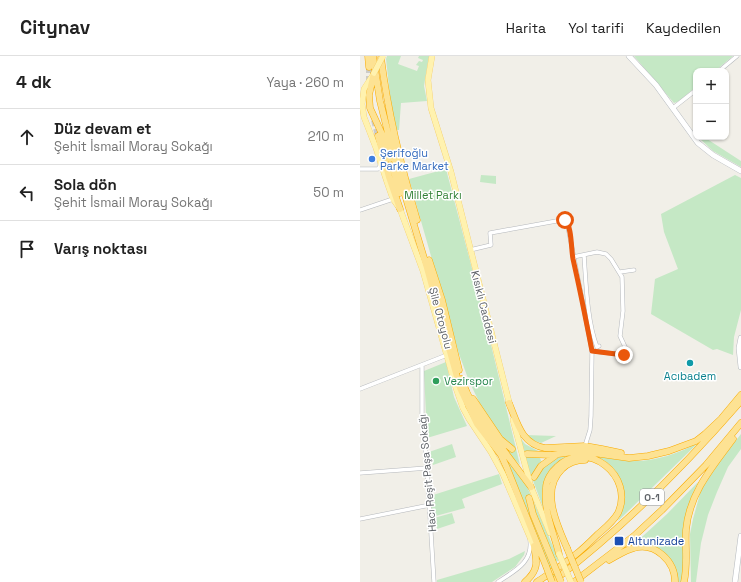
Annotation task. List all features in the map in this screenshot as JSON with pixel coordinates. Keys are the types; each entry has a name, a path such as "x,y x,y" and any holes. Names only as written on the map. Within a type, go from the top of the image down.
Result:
{"highway":[{"path":"368,56 369,67"},
{"name":"Şile Otoyolu","path":"373,56 380,101 388,133 460,388 477,424 501,455 552,582"},
{"name":"Şile Otoyolu","path":"382,56 385,89 400,162 420,232 442,300 461,378 481,420 531,487"},
{"path":"374,73 369,95 370,108 382,134 397,184 416,234"},
{"path":"378,136 389,177 400,209"},
{"path":"457,362 472,396 484,416 500,440 512,449"},
{"path":"527,454 546,456 575,451 628,458 669,452 696,441 721,419 741,395"},
{"name":"O-1","path":"552,582 610,536 644,504 681,468 741,401"},
{"path":"509,403 523,436 538,447 585,446 628,455 648,456"},
{"name":"O-1","path":"574,582 634,536 682,492 741,423"},
{"path":"688,582 686,529 694,498 702,482 741,427"},
{"path":"534,477 537,470 545,462 564,453"},
{"path":"537,582 575,555 613,521 618,511 622,494 617,478 607,466 585,456 574,457 558,466 548,479 545,490 548,517 559,554"},
{"path":"581,582 558,527 551,495 553,483 558,473 571,463 582,460 596,460"},
{"path":"529,498 533,514 562,582"},
{"path":"525,582 536,569 537,560 534,546"},
{"path":"593,568 632,548 642,546 650,547 656,550 670,563 674,571 675,582"},
{"path":"684,582 687,559"}],"main road":[{"path":"382,56 364,89 362,104 364,117 393,198 400,209 423,271 446,355 463,408 495,459 534,546 546,566"},
{"name":"Kısıklı Caddesi","path":"432,56 428,80 430,102 451,172 531,487 571,582"}],"street":[{"path":"628,56 656,85 674,108 690,133 703,148 741,171"},
{"path":"723,68 737,56"},
{"path":"674,108 693,92"},
{"path":"360,170 378,168 380,166 380,160"},
{"path":"360,210 393,198"},
{"path":"470,250 492,245 490,233 562,220 567,222 592,351 590,430 585,446"},
{"path":"573,257 596,252 606,254 612,258 622,277 624,292 620,336 626,349"},
{"path":"584,255 588,302 594,340 597,347 599,346"},
{"path":"620,272 634,270"},
{"path":"741,338 738,348 741,367"},
{"path":"592,351 624,355"},
{"path":"360,389 446,355"},
{"name":"Hacı Reşit Paşa Sokağı","path":"422,365 422,415 430,505 434,582"},
{"path":"360,473 427,468"},
{"path":"360,519 430,505"},
{"path":"498,582 524,563 530,545 529,533"},
{"path":"735,582 741,536"}],"green space":[{"path":"387,56 401,56 398,64 417,71 419,66 416,65 419,61 422,62 423,60 418,58 419,56 429,56 424,86 427,101 401,103 399,130 396,130 391,106 386,59"},
{"path":"634,56 733,56 719,68 693,68 693,89 679,101 674,103"},
{"path":"701,140 709,140 741,161 741,167 713,151"},
{"name":"Millet Parkı","path":"446,169 480,299 520,465 505,450 498,433 482,408 469,381 459,354 409,179"},
{"path":"481,175 496,176 496,184 480,182"},
{"path":"735,175 741,178 741,310 734,337 733,355 717,349 713,350 651,314 655,279 678,269 664,232 661,214"},
{"path":"446,362 454,397 467,426 427,438 424,371"},
{"path":"741,434 741,449 728,467 708,515 701,543 696,582 691,582 690,534 701,490 722,458"},
{"path":"525,435 556,436 541,443 531,440"},
{"path":"519,436 525,444 540,452 527,456 540,458 542,463 540,471 561,456 572,454 594,455 617,460 639,461 657,459 682,451 698,443 618,521 624,503 623,487 614,469 599,458 569,456 557,463 548,473 544,484 544,510 529,470"},
{"path":"452,444 456,457 433,465 429,452"},
{"path":"505,457 525,482 559,560 556,562 527,498 559,582 555,582"},
{"path":"499,474 502,484 462,499 465,508 432,517 430,496"},
{"path":"698,482 692,496 684,526 682,582 677,582 670,560 663,551 648,545 632,546 667,514"},
{"path":"452,513 455,523 437,529 434,518"},
{"path":"525,551 524,555 515,567 492,582 437,582 437,580 509,559"}],"tunnel":[{"path":"369,67 369,84"},
{"path":"374,120 378,136"}],"place":[{"name":"Şerifoğlu Parke Market","path":"372,159"},
{"name":"Acıbadem","path":"690,363"},
{"name":"Vezirspor","path":"436,381"},
{"name":"Altunizade","path":"619,541"}],"route":[{"path":"565,220 567,222 570,235 592,351 624,355"}]}
